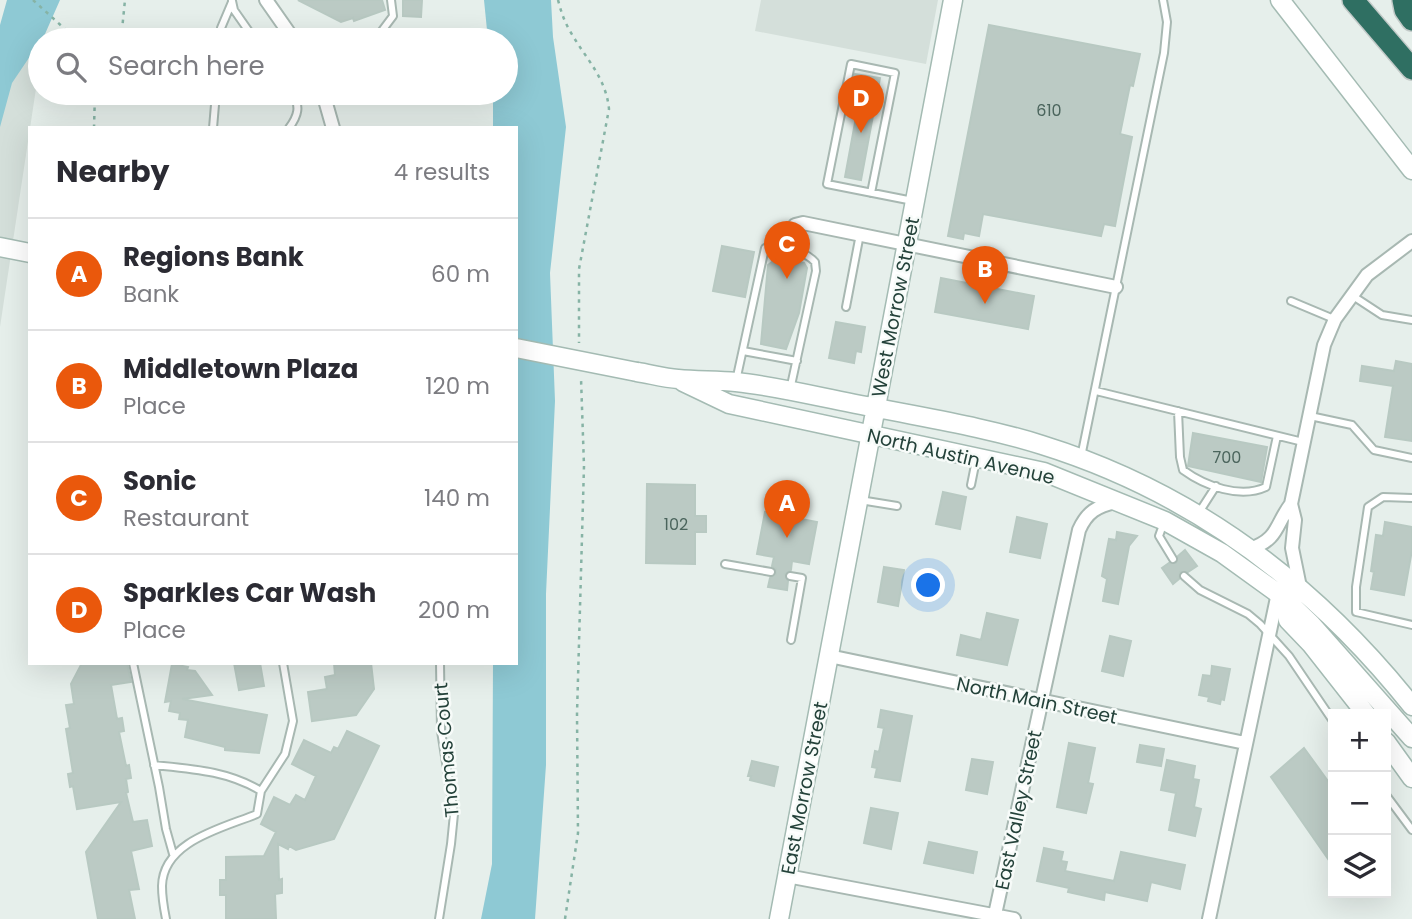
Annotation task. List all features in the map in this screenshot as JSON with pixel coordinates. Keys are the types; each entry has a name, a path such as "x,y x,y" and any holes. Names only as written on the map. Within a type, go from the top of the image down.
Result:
{"highway":[{"path":"1353,0 1412,69"},
{"path":"1403,0 1405,10 1412,20"}],"main road":[{"name":"West Morrow Street","path":"829,656 953,0"},
{"path":"1280,0 1412,170"},
{"path":"0,247 28,253"},
{"name":"North Austin Avenue","path":"518,348 677,379 736,382 962,425 1041,444 1138,481 1198,514 1251,549 1300,587 1410,699"},
{"name":"North Austin Avenue","path":"677,379 729,404 1044,472 1165,521 1222,553 1281,595 1320,634 1385,709"},
{"path":"1281,595 1288,620 1311,644 1362,709"},
{"name":"East Morrow Street","path":"779,919 829,656"},
{"path":"1391,714 1410,699"},
{"name":"North Austin Avenue","path":"1391,716 1411,736"},
{"path":"1391,749 1412,778"}],"street":[{"path":"266,0 286,28"},
{"path":"326,105 331,126"},
{"path":"783,248 795,225 803,223 1116,287"},
{"path":"1251,549 1273,537 1282,516 1291,504 1324,345 1335,319 1367,275 1412,241"},
{"name":"East Valley Street","path":"994,917 1079,530 1092,510 1120,502"},
{"path":"1291,504 1295,520 1292,548 1300,587"},
{"path":"1209,919 1263,658 1281,595"},
{"name":"North Main Street","path":"829,656 1245,743"},
{"path":"787,876 1014,919"}],"lane":[{"path":"221,28 232,0"},
{"path":"232,0 234,10 247,28"},
{"path":"384,28 393,16 391,0"},
{"path":"1081,459 1164,53 1167,22 1163,0"},
{"path":"871,192 895,73 851,64 827,184 915,201"},
{"path":"213,126 215,105"},
{"path":"290,126 298,113 297,105"},
{"path":"846,307 860,234"},
{"path":"736,382 765,248 783,248 811,258 815,262 816,271 790,392"},
{"path":"1351,295 1382,315 1412,320"},
{"path":"1291,301 1335,319"},
{"path":"743,351 797,361"},
{"path":"1096,391 1305,442"},
{"path":"1178,411 1183,470 1194,477 1233,491 1254,493 1266,487 1277,436"},
{"path":"1310,416 1352,425 1374,450 1412,458"},
{"path":"971,485 977,456"},
{"path":"1198,514 1216,486"},
{"path":"1356,612 1356,587 1368,507 1383,497 1412,498"},
{"path":"859,500 897,506"},
{"path":"1165,521 1159,536 1174,559"},
{"path":"725,564 771,572"},
{"path":"790,576 802,578 790,640"},
{"path":"1184,576 1200,590 1248,614 1269,634 1289,656 1328,714"},
{"path":"1356,612 1412,625"},
{"path":"1339,625 1356,612"},
{"path":"133,665 173,853 162,884 166,919"},
{"path":"173,853 191,841 257,814 261,791 285,754 293,721 283,665"},
{"name":"Thomas Court","path":"439,919 453,814 442,731 440,665"},
{"path":"155,765 198,769 242,779 261,791"},
{"path":"1391,802 1412,830"}],"path":[{"path":"33,0 63,28"},
{"path":"122,28 125,0"},
{"path":"558,0 570,32 608,94 609,109 579,269 580,353"},
{"path":"94,126 95,105"},
{"path":"565,919 578,832 577,714 584,466 581,378"}],"shaded area":[{"path":"761,0 938,0 926,64 755,31"},
{"path":"0,25 28,32 28,105 34,105 30,126 28,126 28,142 0,327"}],"water":[{"path":"7,0 60,0 48,28 28,28 28,59 12,83 0,127 0,25"},
{"path":"484,0 551,0 553,37 566,127 550,273 555,401 546,594 546,765 535,919 481,919 492,864 493,665 518,665 518,126 493,126 493,105 518,105 518,28 487,28"}],"building":[{"path":"298,0 382,0 385,10 354,21 353,18 341,22"},
{"path":"403,0 422,0 421,17 403,16"},
{"path":"989,25 1140,54 1133,86 1130,85 1120,134 1132,137 1115,226 1104,224 1101,236 983,214 979,236 964,233 963,239 948,236"},
{"path":"855,74 880,78 861,180 845,177 861,90 853,88"},
{"path":"722,246 754,252 745,297 713,291"},
{"path":"777,258 804,263 807,268 799,313 786,349 761,344 768,265"},
{"path":"941,278 1034,296 1028,329 935,312"},
{"path":"836,322 865,327 861,352 856,351 854,363 829,358"},
{"path":"1396,361 1412,364 1412,441 1385,437 1393,386 1360,381 1362,366 1394,371"},
{"path":"1193,433 1267,447 1261,482 1188,466"},
{"path":"647,484 695,485 695,516 706,516 706,532 695,532 695,564 646,563"},
{"path":"943,492 966,497 960,529 936,524"},
{"path":"765,512 817,522 809,564 792,561 791,570 785,574 788,581 787,590 768,587 770,578 776,574 776,569 772,566 774,557 757,554"},
{"path":"1017,517 1047,524 1040,558 1010,552"},
{"path":"1385,522 1412,527 1412,550 1404,595 1371,589 1376,535 1383,536"},
{"path":"1117,532 1137,536 1129,546 1118,604 1103,601 1107,579 1102,576 1109,539 1116,540"},
{"path":"1185,550 1197,566 1188,572 1180,572 1179,579 1173,584 1162,568 1169,563 1176,563 1178,556"},
{"path":"884,567 904,570 898,606 878,602"},
{"path":"987,613 1018,620 1007,665 957,655 961,635 981,640"},
{"path":"1110,636 1131,641 1123,676 1102,671"},
{"path":"81,665 127,665 131,682 111,685 117,719 122,718 124,731 119,732 126,766 129,765 131,778 126,779 126,793 133,822 147,820 152,846 131,851 139,889 129,890 135,919 98,919 86,852 121,802 77,809 68,774 73,773 66,729 70,728 66,705 74,704 71,684"},
{"path":"172,665 188,667 187,670 195,671 212,695 182,699 267,715 259,753 225,750 225,747 185,737 188,720 179,719 180,713 169,711 171,701 165,702"},
{"path":"234,665 260,665 264,686 239,690"},
{"path":"334,665 371,665 374,689 356,715 312,721 308,692 327,689 325,677 335,675"},
{"path":"1212,666 1230,669 1224,700 1221,699 1220,704 1208,701 1209,697 1199,695 1203,675 1211,676"},
{"path":"881,710 912,716 900,781 875,777 877,768 872,767 875,751 879,752 884,728 878,727"},
{"path":"347,731 379,746 334,839 296,850 278,844 282,893 275,894 276,919 226,919 226,895 220,895 220,880 226,880 226,857 264,856 276,832 261,824 274,797 290,805 296,795 305,800 316,776 292,764 304,740 331,753 334,747 338,749"},
{"path":"1069,743 1095,748 1088,783 1093,784 1086,813 1057,807"},
{"path":"1140,745 1164,749 1161,766 1137,762"},
{"path":"1304,748 1328,781 1328,859 1271,777"},
{"path":"972,759 993,762 987,794 966,790"},
{"path":"1167,760 1195,766 1193,779 1199,780 1194,807 1201,809 1195,836 1169,830 1176,793 1161,790"},
{"path":"752,761 778,767 774,786 750,780 751,776 748,776"},
{"path":"871,808 898,813 891,849 864,843"},
{"path":"929,842 977,852 973,873 924,863"},
{"path":"1044,848 1063,852 1061,861 1067,862 1065,871 1114,881 1121,852 1185,865 1180,889 1151,882 1147,901 1105,892 1104,900 1068,892 1069,888 1037,881"}],"place":[{"name":"Sparkles Car Wash","path":"861,133"},
{"name":"Sonic","path":"787,279"},
{"name":"Middletown Plaza","path":"985,304"},
{"name":"Regions Bank","path":"787,538"}]}
